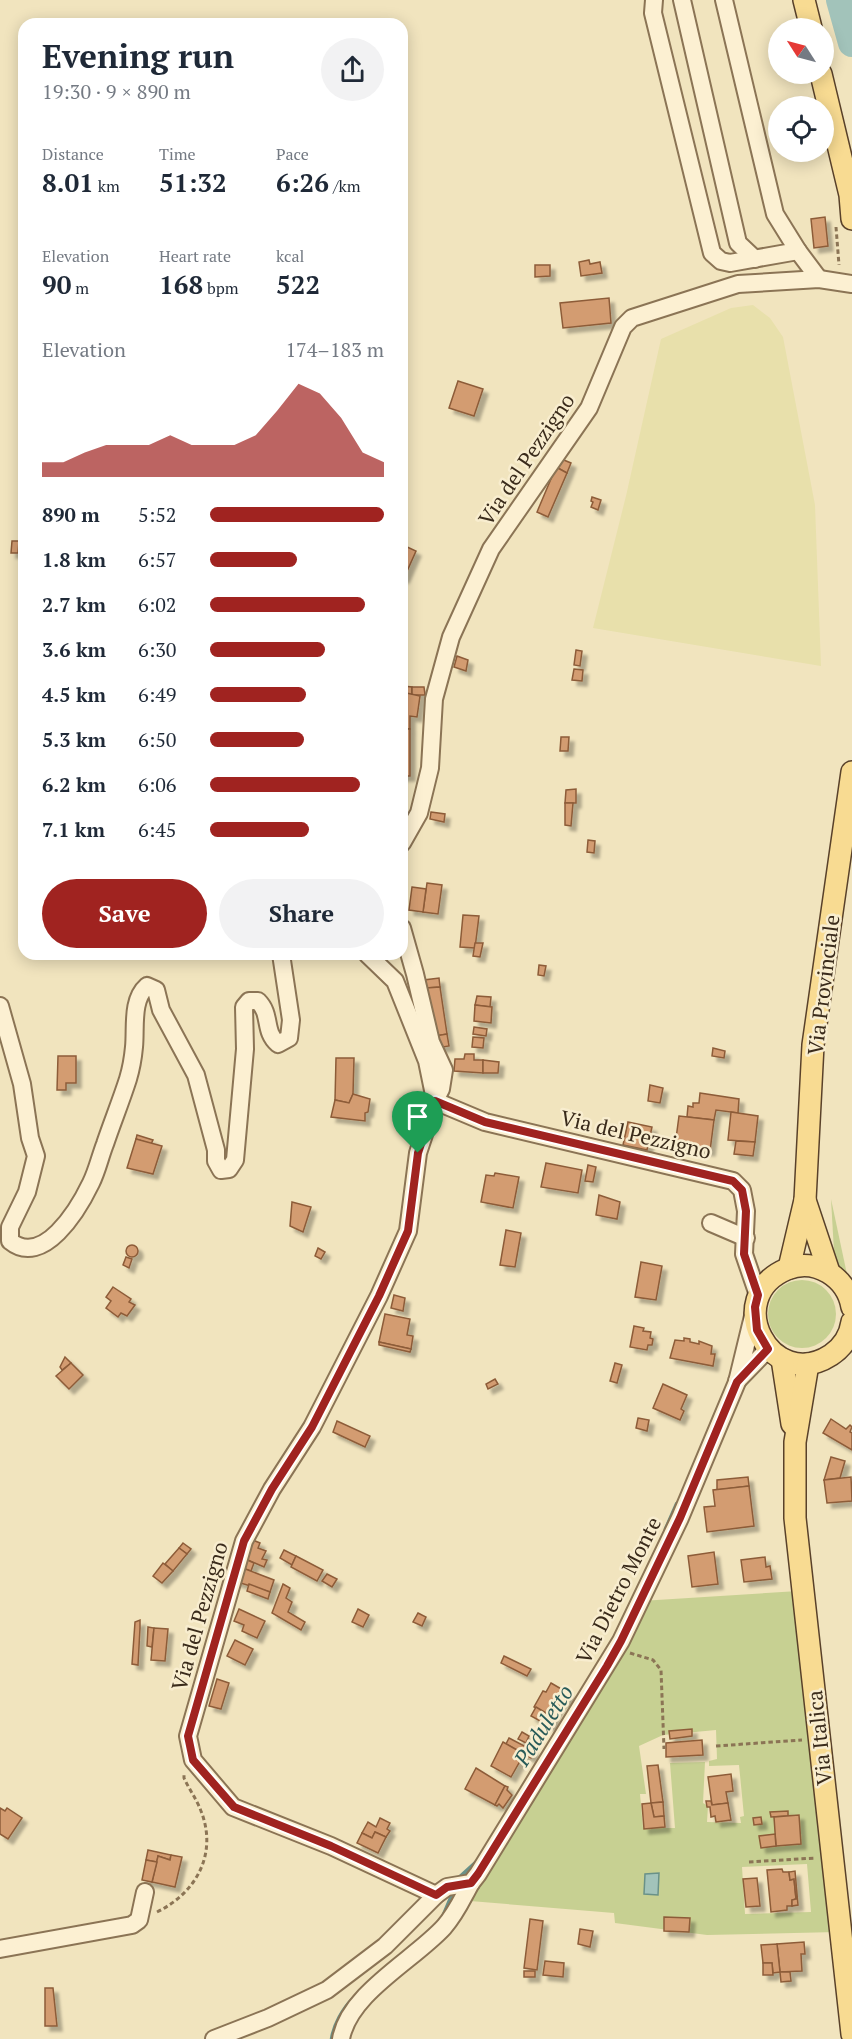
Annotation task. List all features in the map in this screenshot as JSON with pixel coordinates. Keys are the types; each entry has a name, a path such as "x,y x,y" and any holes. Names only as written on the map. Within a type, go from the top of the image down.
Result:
{"main road":[{"path":"804,0 808,18"},
{"path":"823,84 850,195 852,219"},
{"name":"Via Provinciale","path":"789,1268 805,1200 813,1045 848,825 852,772"},
{"name":"Via Provinciale","path":"805,1200 829,1272 842,1283 852,1307"},
{"path":"829,1272 803,1265 777,1273 758,1290 757,1330 775,1354 795,1364 808,1364 844,1356 845,1342 851,1329"},
{"name":"Via Italica","path":"775,1354 795,1442"},
{"name":"Via Italica","path":"808,1364 795,1442 795,1518 852,2034"}],"street":[{"path":"654,0 653,13 712,253 721,261 730,263 798,251"},
{"path":"682,0 738,243 754,259"},
{"path":"724,0 775,214 819,279"},
{"name":"Via del Pezzigno","path":"408,832 418,813 430,768 434,699 451,637 491,549 589,408 623,327 632,318 738,284 819,279 852,284"},
{"name":"Via del Pezzigno","path":"408,949 430,1042 444,1070 441,1089 418,1153 408,1231 379,1296 312,1427 272,1489 244,1541 188,1736 193,1760 234,1807 331,1846 454,1887"},
{"path":"0,1006 22,1084 30,1138 36,1156 27,1192 10,1227 10,1240 18,1247 29,1249 45,1244 64,1226 91,1183 128,1078 134,1049 137,1006 142,991 147,986 156,990 161,1010 196,1075 216,1150 216,1161 221,1170 229,1169 235,1160 245,1049 244,1007 249,1001 258,1001 265,1007 271,1038 278,1044 289,1038 291,1020 282,960"},
{"path":"373,960 395,981 427,1061 435,1101"},
{"name":"Via del Pezzigno","path":"435,1101 485,1122 733,1181 742,1190 746,1211 744,1254 758,1290"},
{"path":"711,1223 746,1238"},
{"name":"Via Dietro Monte","path":"214,2039 268,2019 327,1990 385,1946 488,1859 617,1648 680,1518 737,1382 758,1290"},
{"name":"Via Dietro Monte","path":"737,1382 775,1354"},
{"path":"341,2039 351,2015 369,1992 445,1926 461,1904 454,1887"},
{"path":"0,1949 132,1925 139,1920 145,1892"}],"path":[{"path":"617,1648 653,1660 661,1670 664,1749"},
{"path":"716,1746 819,1738"},
{"path":"139,1920 175,1903 193,1884 204,1863 207,1847 206,1829 201,1811 184,1778 184,1767"},
{"path":"749,1862 832,1857"}],"shaded area":[{"path":"753,305 770,318 783,337 815,505 821,666 593,628 626,496 661,339 731,308"}],"green space":[{"path":"831,1199 848,1279 835,1269"},
{"path":"802,1280 815,1283 826,1290 833,1301 836,1314 833,1327 826,1338 815,1345 802,1348 789,1345 778,1338 771,1327 768,1314 771,1301 778,1290 789,1283"},
{"path":"798,1591 837,1932 707,1935 615,1923 614,1913 470,1901 641,1601","holes":["716,1730 717,1759 709,1761 709,1766 739,1765 744,1816 740,1817 741,1823 707,1822 708,1806 703,1803 705,1762 670,1763 675,1828 643,1828 640,1794 646,1794 639,1746 663,1735","807,1864 811,1912 745,1914 742,1867"]}],"water":[{"path":"659,1873 658,1895 644,1894 645,1874"}],"building":[{"path":"825,217 828,246 814,248 811,219"},
{"path":"589,260 590,264 600,262 602,273 581,276 579,262"},
{"path":"535,265 550,265 550,276 535,277"},
{"path":"609,298 611,323 563,328 560,303"},
{"path":"458,381 483,389 474,416 449,408"},
{"path":"559,458 571,463 567,473 556,467"},
{"path":"556,467 567,473 548,517 537,512"},
{"path":"592,497 601,500 598,510 591,507"},
{"path":"12,541 18,541 18,553 11,553"},
{"path":"408,547 416,551 408,569"},
{"path":"576,650 582,651 580,666 574,665"},
{"path":"457,656 468,660 466,671 454,667"},
{"path":"574,669 583,670 582,681 572,680"},
{"path":"408,687 412,687 412,695 408,694"},
{"path":"412,687 424,687 425,695 412,695"},
{"path":"408,693 420,696 417,717 410,716 410,729 408,729"},
{"path":"408,729 410,729 410,776 408,776"},
{"path":"561,737 569,737 568,751 560,751"},
{"path":"576,789 576,803 565,803 566,790"},
{"path":"565,803 573,803 571,826 565,825"},
{"path":"431,812 445,814 444,822 430,819"},
{"path":"588,840 595,841 594,853 587,852"},
{"path":"427,883 442,885 438,914 423,912"},
{"path":"412,887 426,889 423,912 409,910"},
{"path":"463,915 479,916 475,948 460,947"},
{"path":"475,943 483,943 480,957 473,956"},
{"path":"539,965 546,966 544,976 538,975"},
{"path":"439,978 440,987 426,988 424,980"},
{"path":"440,987 447,1034 435,1036 426,988"},
{"path":"477,996 491,997 490,1007 475,1005"},
{"path":"475,1005 492,1007 491,1023 474,1021"},
{"path":"474,1027 487,1029 486,1036 473,1034"},
{"path":"447,1034 449,1046 437,1048 435,1036"},
{"path":"473,1037 484,1038 483,1048 472,1047"},
{"path":"713,1048 725,1051 724,1058 712,1056"},
{"path":"465,1054 474,1054 474,1060 483,1060 483,1073 454,1071 455,1059 464,1059"},
{"path":"58,1056 76,1056 76,1083 66,1083 66,1090 57,1090"},
{"path":"336,1058 354,1058 353,1094 349,1103 335,1100"},
{"path":"483,1060 499,1062 498,1073 483,1073"},
{"path":"650,1085 663,1088 660,1103 648,1101"},
{"path":"700,1093 739,1099 738,1113 716,1110 714,1120 687,1117 688,1106 693,1107 693,1103 699,1103"},
{"path":"353,1094 370,1099 365,1121 331,1117 335,1100 349,1103"},
{"path":"731,1112 758,1116 755,1142 728,1140"},
{"path":"679,1116 714,1120 710,1151 675,1146"},
{"path":"628,1122 652,1127 647,1150 623,1145"},
{"path":"137,1135 153,1140 151,1144 136,1139"},
{"path":"136,1139 162,1146 153,1174 127,1168"},
{"path":"736,1141 755,1142 753,1156 734,1154"},
{"path":"546,1163 582,1170 578,1193 541,1187"},
{"path":"588,1165 596,1167 593,1182 585,1181"},
{"path":"495,1173 519,1177 513,1208 481,1202 486,1175 494,1176"},
{"path":"599,1195 620,1202 617,1219 596,1215"},
{"path":"292,1202 311,1207 303,1232 290,1226"},
{"path":"506,1230 521,1233 515,1267 500,1265"},
{"path":"132,1245 138,1251 132,1257 126,1251"},
{"path":"318,1248 325,1252 321,1259 315,1256"},
{"path":"126,1257 132,1259 129,1268 123,1265"},
{"path":"641,1262 662,1266 656,1300 635,1297"},
{"path":"113,1287 131,1299 129,1302 135,1305 127,1316 121,1313 118,1317 106,1308 111,1301 106,1297"},
{"path":"394,1295 405,1298 403,1311 391,1308"},
{"path":"385,1314 410,1319 407,1335 413,1336 411,1349 379,1342"},
{"path":"634,1326 651,1332 652,1345 648,1345 647,1350 630,1347"},
{"path":"684,1338 690,1339 690,1342 699,1344 699,1341 712,1346 711,1354 715,1354 713,1366 670,1358 675,1340 684,1341"},
{"path":"379,1342 411,1349 410,1352 379,1345"},
{"path":"65,1357 71,1363 62,1370 60,1367"},
{"path":"71,1363 83,1375 69,1389 56,1376"},
{"path":"615,1363 622,1365 617,1383 610,1381"},
{"path":"495,1379 498,1384 488,1389 486,1384"},
{"path":"663,1384 687,1395 681,1409 684,1411 680,1420 653,1408"},
{"path":"638,1418 649,1420 647,1431 636,1428"},
{"path":"831,1419 846,1429 850,1425 852,1427 850,1432 852,1433 852,1450 823,1433"},
{"path":"337,1421 370,1436 365,1447 333,1432"},
{"path":"831,1457 845,1461 840,1478 824,1480"},
{"path":"748,1477 749,1486 717,1490 717,1480"},
{"path":"851,1477 852,1501 827,1503 824,1480"},
{"path":"749,1486 754,1526 707,1532 704,1507 715,1506 713,1490"},
{"path":"248,1538 260,1543 258,1548 266,1551 262,1559 267,1560 264,1567 241,1557"},
{"path":"183,1543 191,1549 187,1554 179,1548"},
{"path":"179,1548 187,1554 173,1571 165,1564"},
{"path":"284,1550 296,1556 292,1565 280,1558"},
{"path":"714,1552 718,1584 692,1587 688,1556"},
{"path":"296,1556 323,1570 317,1581 291,1567"},
{"path":"765,1557 766,1567 770,1566 772,1579 744,1582 741,1560"},
{"path":"243,1558 254,1563 251,1571 240,1567"},
{"path":"163,1563 173,1571 162,1583 153,1576"},
{"path":"240,1567 274,1580 270,1592 234,1581"},
{"path":"327,1574 337,1579 332,1587 322,1581"},
{"path":"249,1584 270,1592 268,1599 247,1591"},
{"path":"283,1584 290,1588 286,1598 292,1602 288,1612 305,1622 301,1630 272,1613"},
{"path":"239,1609 265,1621 257,1638 242,1631 244,1625 234,1621"},
{"path":"358,1609 369,1615 363,1627 352,1622"},
{"path":"418,1613 426,1617 422,1626 413,1622"},
{"path":"140,1620 138,1665 132,1664 135,1622"},
{"path":"148,1627 154,1628 152,1647 147,1646"},
{"path":"154,1628 168,1629 165,1661 151,1660"},
{"path":"235,1640 253,1649 245,1665 227,1656"},
{"path":"504,1656 531,1669 527,1676 501,1663"},
{"path":"217,1679 229,1683 221,1709 209,1706"},
{"path":"551,1683 570,1694 565,1703 562,1701 553,1717 534,1707 543,1691 546,1692"},
{"path":"536,1707 556,1719 551,1727 531,1716"},
{"path":"692,1729 692,1736 670,1739 669,1731"},
{"path":"522,1732 529,1736 526,1743 518,1739"},
{"path":"509,1738 534,1751 531,1758 506,1744"},
{"path":"702,1740 703,1755 666,1757 666,1743"},
{"path":"503,1742 524,1754 511,1777 491,1766"},
{"path":"658,1765 663,1802 651,1803 647,1766"},
{"path":"476,1768 505,1786 495,1805 465,1789"},
{"path":"731,1774 733,1791 726,1792 728,1803 712,1805 708,1777"},
{"path":"505,1786 512,1795 503,1808 499,1804 495,1805"},
{"path":"706,1801 711,1801 712,1805 728,1803 731,1820 716,1822 715,1816 711,1817 710,1807 707,1807"},
{"path":"663,1802 664,1816 654,1817 651,1803"},
{"path":"651,1803 654,1817 664,1816 665,1827 644,1829 642,1804"},
{"path":"0,1808 5,1811 7,1808 22,1818 8,1839 0,1834"},
{"path":"788,1811 788,1816 771,1817 770,1812"},
{"path":"799,1815 801,1844 776,1846 774,1817"},
{"path":"761,1817 762,1824 754,1825 753,1818"},
{"path":"380,1818 390,1823 387,1829 390,1831 386,1837 375,1832 372,1838 362,1833 368,1822 376,1827"},
{"path":"375,1832 386,1837 378,1853 357,1843 362,1833 372,1838"},
{"path":"775,1834 776,1846 761,1848 759,1836"},
{"path":"148,1850 171,1855 170,1860 158,1856 157,1862 146,1860"},
{"path":"171,1855 182,1857 175,1887 152,1882 158,1856 170,1860"},
{"path":"146,1860 157,1862 152,1882 142,1880"},
{"path":"782,1869 783,1872 789,1872 790,1880 794,1879 796,1899 792,1900 792,1906 787,1906 787,1910 771,1912 767,1870"},
{"path":"795,1871 798,1905 792,1906 792,1900 796,1899 794,1879 790,1880 789,1872"},
{"path":"757,1878 760,1906 746,1907 743,1879"},
{"path":"664,1917 690,1918 689,1932 664,1931"},
{"path":"530,1919 543,1921 537,1970 524,1968"},
{"path":"580,1929 593,1931 590,1947 578,1944"},
{"path":"804,1942 805,1954 801,1954 802,1971 780,1972 777,1944"},
{"path":"777,1944 780,1972 773,1973 772,1963 763,1963 761,1945"},
{"path":"545,1961 564,1963 563,1977 543,1975"},
{"path":"763,1963 772,1963 773,1975 763,1975"},
{"path":"524,1971 535,1971 535,1977 524,1977"},
{"path":"780,1972 790,1972 791,1981 781,1982"},
{"path":"45,1988 53,1988 57,2026 45,2026"}],"waterway":[{"path":"840,0 852,43"},
{"name":"Paduletto","path":"666,1529 677,1504"},
{"name":"Paduletto","path":"457,1880 479,1860"},
{"name":"Paduletto","path":"443,1917 454,1891"},
{"name":"Paduletto","path":"332,2039 340,2017 353,1999"}],"route":[{"path":"435,1101 485,1122 733,1181 742,1190 746,1211 744,1254 758,1295 755,1307 757,1330 768,1349 737,1382 680,1518 607,1666 478,1874 471,1883 447,1887 436,1895 331,1846 234,1807 193,1760 188,1736 214,1638 244,1541 272,1489 312,1427 379,1296 408,1231 418,1153 435,1101"}]}
